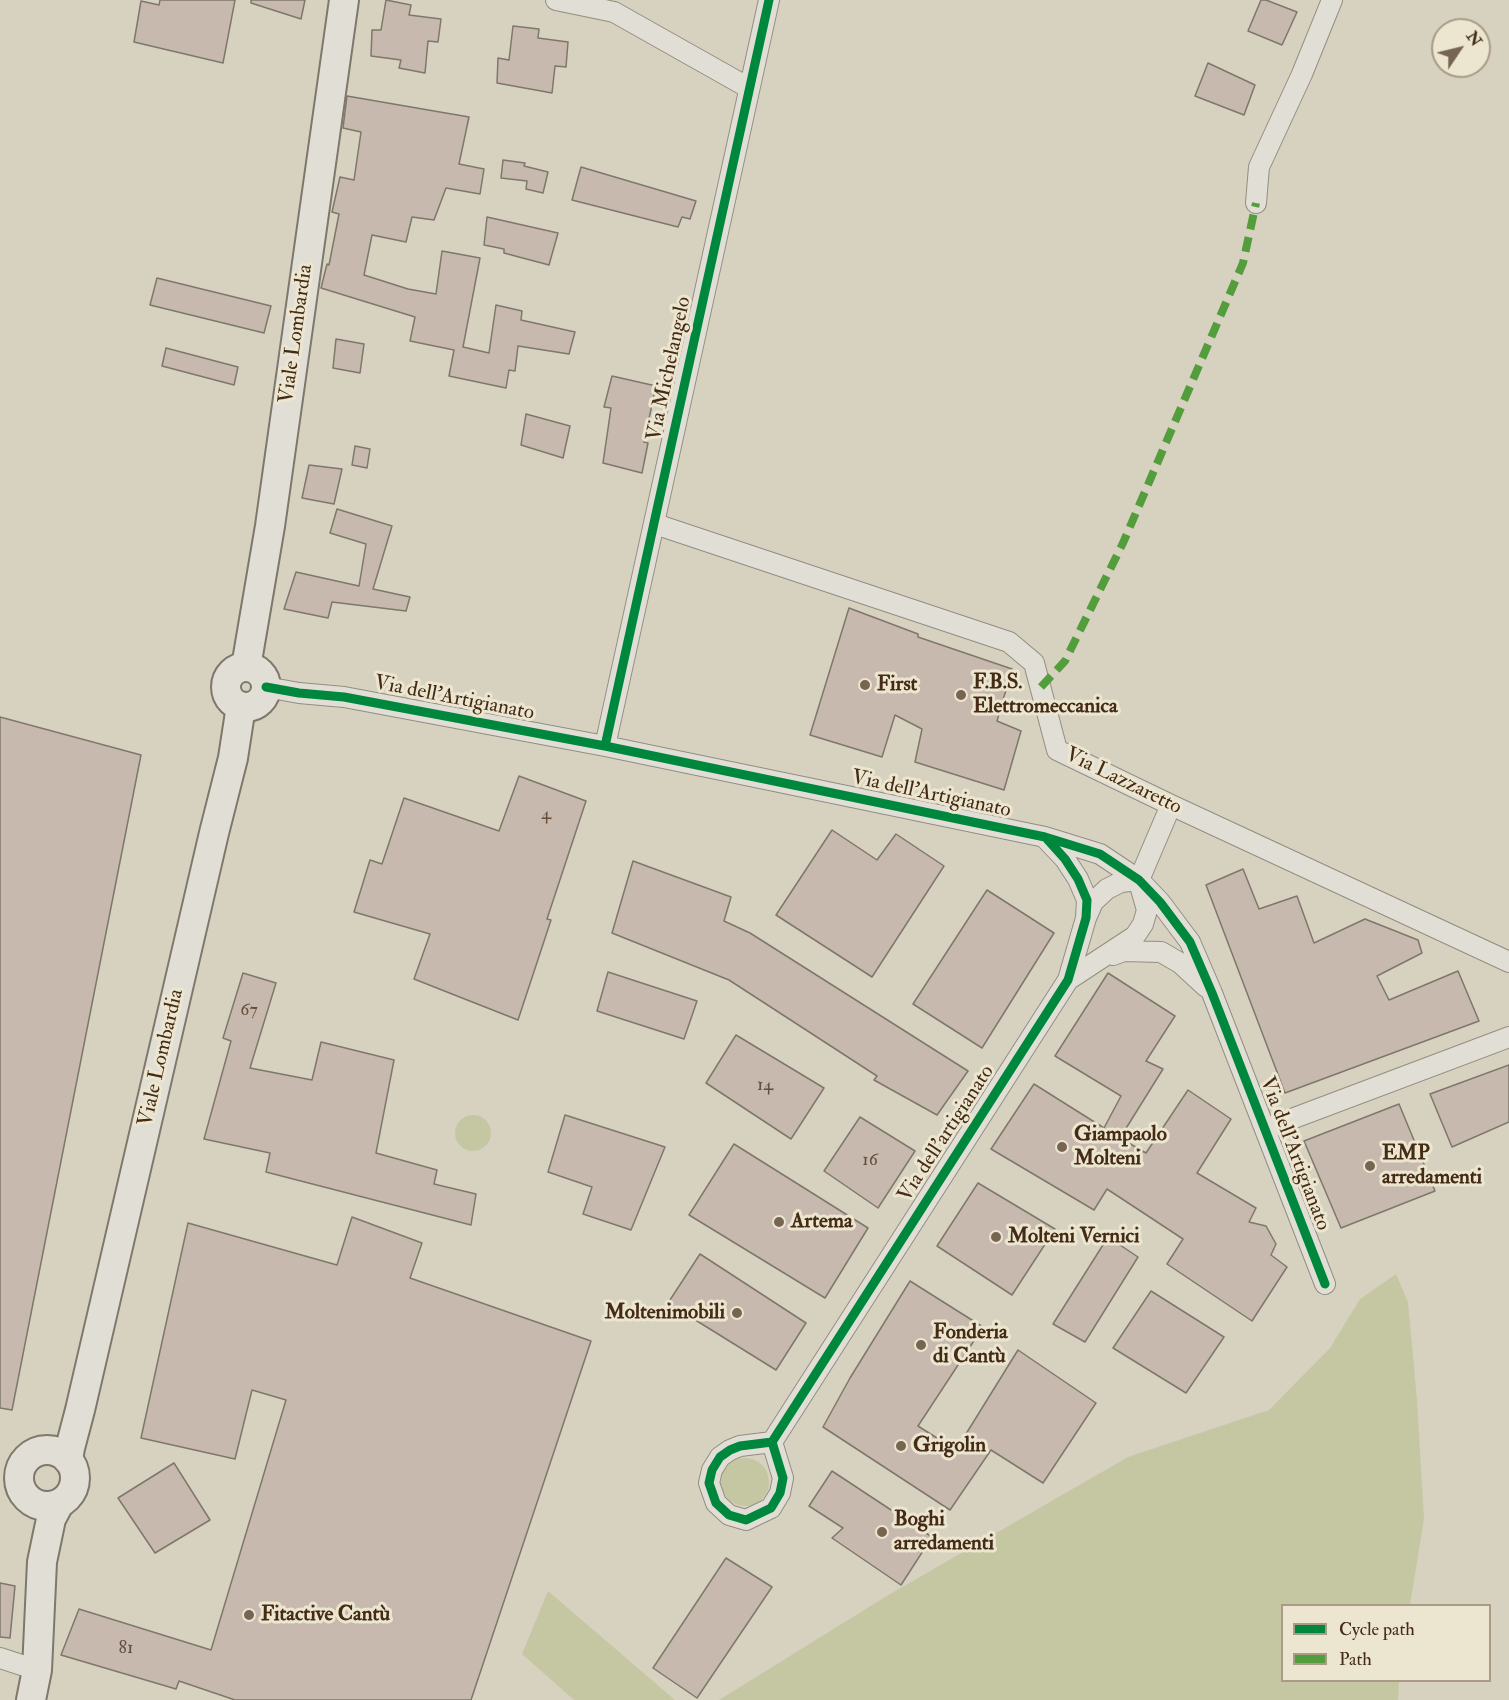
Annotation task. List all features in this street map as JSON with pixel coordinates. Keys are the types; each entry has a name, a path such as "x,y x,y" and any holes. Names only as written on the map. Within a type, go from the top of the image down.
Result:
{"main road":[{"name":"Viale Lombardia","path":"69,1460 233,758 241,706 235,704 227,694 227,682 234,671 256,677 270,526 344,0"},
{"name":"Viale Lombardia","path":"42,1450 64,1434 80,1410"},
{"path":"31,1700 37,1670 42,1562 37,1519 45,1503 72,1492 75,1484 75,1476 69,1460 56,1451 42,1450 26,1459 18,1474 21,1491 45,1503"}],"street":[{"name":"Via Michelangelo","path":"605,746 770,0"},
{"path":"1256,203 1259,167 1302,74 1332,0"},
{"path":"566,1 614,12 749,88"},
{"name":"Via Lazzaretto","path":"654,524 1009,642 1035,663 1057,750 1171,806 1509,962"},
{"name":"Via dell'Artigianato","path":"256,677 344,697 605,746 1044,837 1100,854 1139,880 1160,902 1190,942 1325,1284"},
{"path":"1086,918 1093,902 1107,889 1121,882 1139,880 1171,806"},
{"name":"Via dell'artigianato","path":"772,1442 1068,980 1086,918 1087,900 1078,879 1065,859 1044,837"},
{"name":"Via dell'Artigianato","path":"1068,980 1135,936 1143,924 1147,910 1139,880"},
{"name":"Via dell'Artigianato","path":"1099,960 1124,951 1161,952 1180,963 1212,993"},
{"path":"1265,1129 1509,1037"},
{"path":"0,1658 37,1670"}],"green space":[{"path":"473,1115 486,1120 491,1133 486,1146 473,1151 460,1146 455,1133 460,1120"},
{"path":"1396,1274 1408,1302 1424,1519 1410,1604 1281,1604 1281,1682 1399,1682 1398,1700 719,1700 885,1597 1128,1457 1269,1410 1330,1348 1360,1299"},
{"path":"745,1458 762,1465 769,1482 762,1499 745,1506 728,1499 721,1482 728,1465"},
{"path":"548,1591 675,1700 574,1700 522,1654"}],"building":[{"path":"160,0 235,0 223,63 134,42 141,1 159,5"},
{"path":"251,0 305,0 301,19 251,3"},
{"path":"386,0 411,5 409,15 441,19 438,42 428,41 425,73 399,68 401,60 371,56 372,30 381,30"},
{"path":"1261,0 1297,12 1282,45 1248,31"},
{"path":"513,26 539,29 538,38 568,42 566,67 555,66 552,93 497,83 498,58 509,60"},
{"path":"1208,63 1255,85 1244,115 1195,96"},
{"path":"347,96 469,117 459,164 484,169 480,194 446,188 434,220 412,217 406,242 372,235 364,275 408,289 436,294 442,251 480,258 463,347 489,353 496,305 522,311 521,320 575,332 569,354 518,346 515,371 509,370 506,388 449,376 454,350 410,341 415,317 321,288 327,264 329,265 339,214 332,212 340,177 354,180 361,132 343,128"},
{"path":"503,160 525,163 524,166 548,172 543,193 526,189 527,181 501,178"},
{"path":"581,167 696,201 690,219 682,217 678,227 572,200"},
{"path":"487,217 558,233 549,265 504,253 504,249 484,245"},
{"path":"157,278 271,306 264,333 150,305"},
{"path":"336,339 364,344 360,373 333,368"},
{"path":"166,348 238,367 234,385 162,366"},
{"path":"612,376 656,386 644,442 648,443 642,473 603,463 611,408 604,407"},
{"path":"526,414 570,426 563,458 521,445"},
{"path":"355,446 370,449 367,468 352,465"},
{"path":"309,465 342,469 334,504 302,498"},
{"path":"337,509 392,526 373,589 410,597 406,611 332,602 328,618 284,609 296,572 359,586 366,544 330,533"},
{"path":"849,608 918,634 918,637 1012,669 997,721 1021,731 1004,790 915,762 922,729 895,715 882,757 810,735"},
{"path":"0,717 141,755 12,1410 0,1408"},
{"path":"519,776 586,801 547,919 551,920 518,1020 414,979 430,934 354,912 370,860 382,864 404,798 499,831"},
{"path":"832,830 877,860 896,834 944,866 872,977 776,915"},
{"path":"633,861 731,897 724,921 750,933 968,1071 937,1115 874,1080 877,1076 729,980 612,933"},
{"path":"1243,869 1259,909 1297,896 1314,943 1365,919 1418,940 1422,953 1377,976 1389,1000 1458,971 1479,1021 1285,1093 1206,885"},
{"path":"987,890 1054,933 982,1048 913,1004"},
{"path":"608,972 697,1001 684,1039 597,1011"},
{"path":"243,973 276,983 250,1068 312,1080 321,1042 394,1060 376,1153 437,1170 434,1184 476,1194 471,1225 266,1172 270,1153 204,1139 231,1041 223,1038"},
{"path":"1108,973 1175,1016 1146,1061 1163,1069 1120,1138 1146,1153 1188,1090 1231,1119 1197,1173 1256,1208 1249,1222 1266,1226 1276,1244 1271,1255 1287,1267 1252,1321 1167,1264 1183,1239 1107,1189 1094,1210 991,1149 1034,1084 1104,1128 1121,1096 1055,1056"},
{"path":"736,1035 824,1088 791,1139 706,1083"},
{"path":"1509,1065 1509,1122 1452,1147 1430,1094"},
{"name":"EMP arredamenti","path":"1399,1104 1435,1191 1341,1228 1304,1141"},
{"path":"565,1115 665,1147 631,1230 583,1214 592,1187 548,1172"},
{"path":"860,1117 915,1151 878,1208 824,1171"},
{"name":"Artema","path":"734,1144 868,1228 825,1298 689,1215"},
{"name":"Molteni Vernici","path":"978,1183 1055,1229 1012,1295 937,1246"},
{"path":"352,1217 422,1243 410,1278 591,1341 471,1700 235,1700 179,1681 176,1689 61,1655 79,1609 211,1650 286,1400 252,1390 235,1459 141,1438 188,1223 337,1265"},
{"path":"1108,1237 1138,1257 1085,1342 1053,1324"},
{"name":"Moltenimobili","path":"700,1254 806,1323 776,1370 668,1303"},
{"path":"910,1281 983,1327 918,1426 956,1450 1018,1350 1096,1403 1043,1483 991,1450 950,1510 823,1427 850,1378"},
{"path":"1151,1291 1224,1337 1186,1393 1113,1348"},
{"path":"174,1463 210,1520 155,1553 118,1498"},
{"name":"Boghi arredamenti","path":"832,1471 932,1537 901,1585 832,1538 843,1528 809,1506"},
{"path":"726,1558 772,1587 697,1698 653,1668"},
{"path":"0,1583 15,1586 10,1638 0,1637"}],"marked path":[{"path":"1041,687 1065,661 1123,543 1243,263 1256,203"}],"cycle path":[{"path":"605,746 769,0"},
{"path":"266,687 344,697 605,746 1045,837 1100,854 1139,880 1160,902 1190,942 1325,1284"},
{"path":"772,1442 740,1446 730,1450 720,1457 712,1470 709,1483 716,1503 729,1515 746,1520 771,1508 780,1493 783,1478 772,1442 1068,980 1086,918 1087,900 1078,879 1065,859 1047,839"}],"place":[{"name":"First","path":"865,685"},
{"name":"F.B.S. Elettromeccanica","path":"961,695"},
{"name":"Giampaolo Molteni","path":"1062,1147"},
{"name":"EMP arredamenti","path":"1370,1166"},
{"name":"Artema","path":"779,1222"},
{"name":"Molteni Vernici","path":"996,1237"},
{"name":"Moltenimobili","path":"737,1313"},
{"name":"Fonderia di Cantù","path":"921,1345"},
{"name":"Grigolin","path":"901,1446"},
{"name":"Boghi arredamenti","path":"882,1532"},
{"name":"Fitactive Cantù","path":"249,1615"}]}
